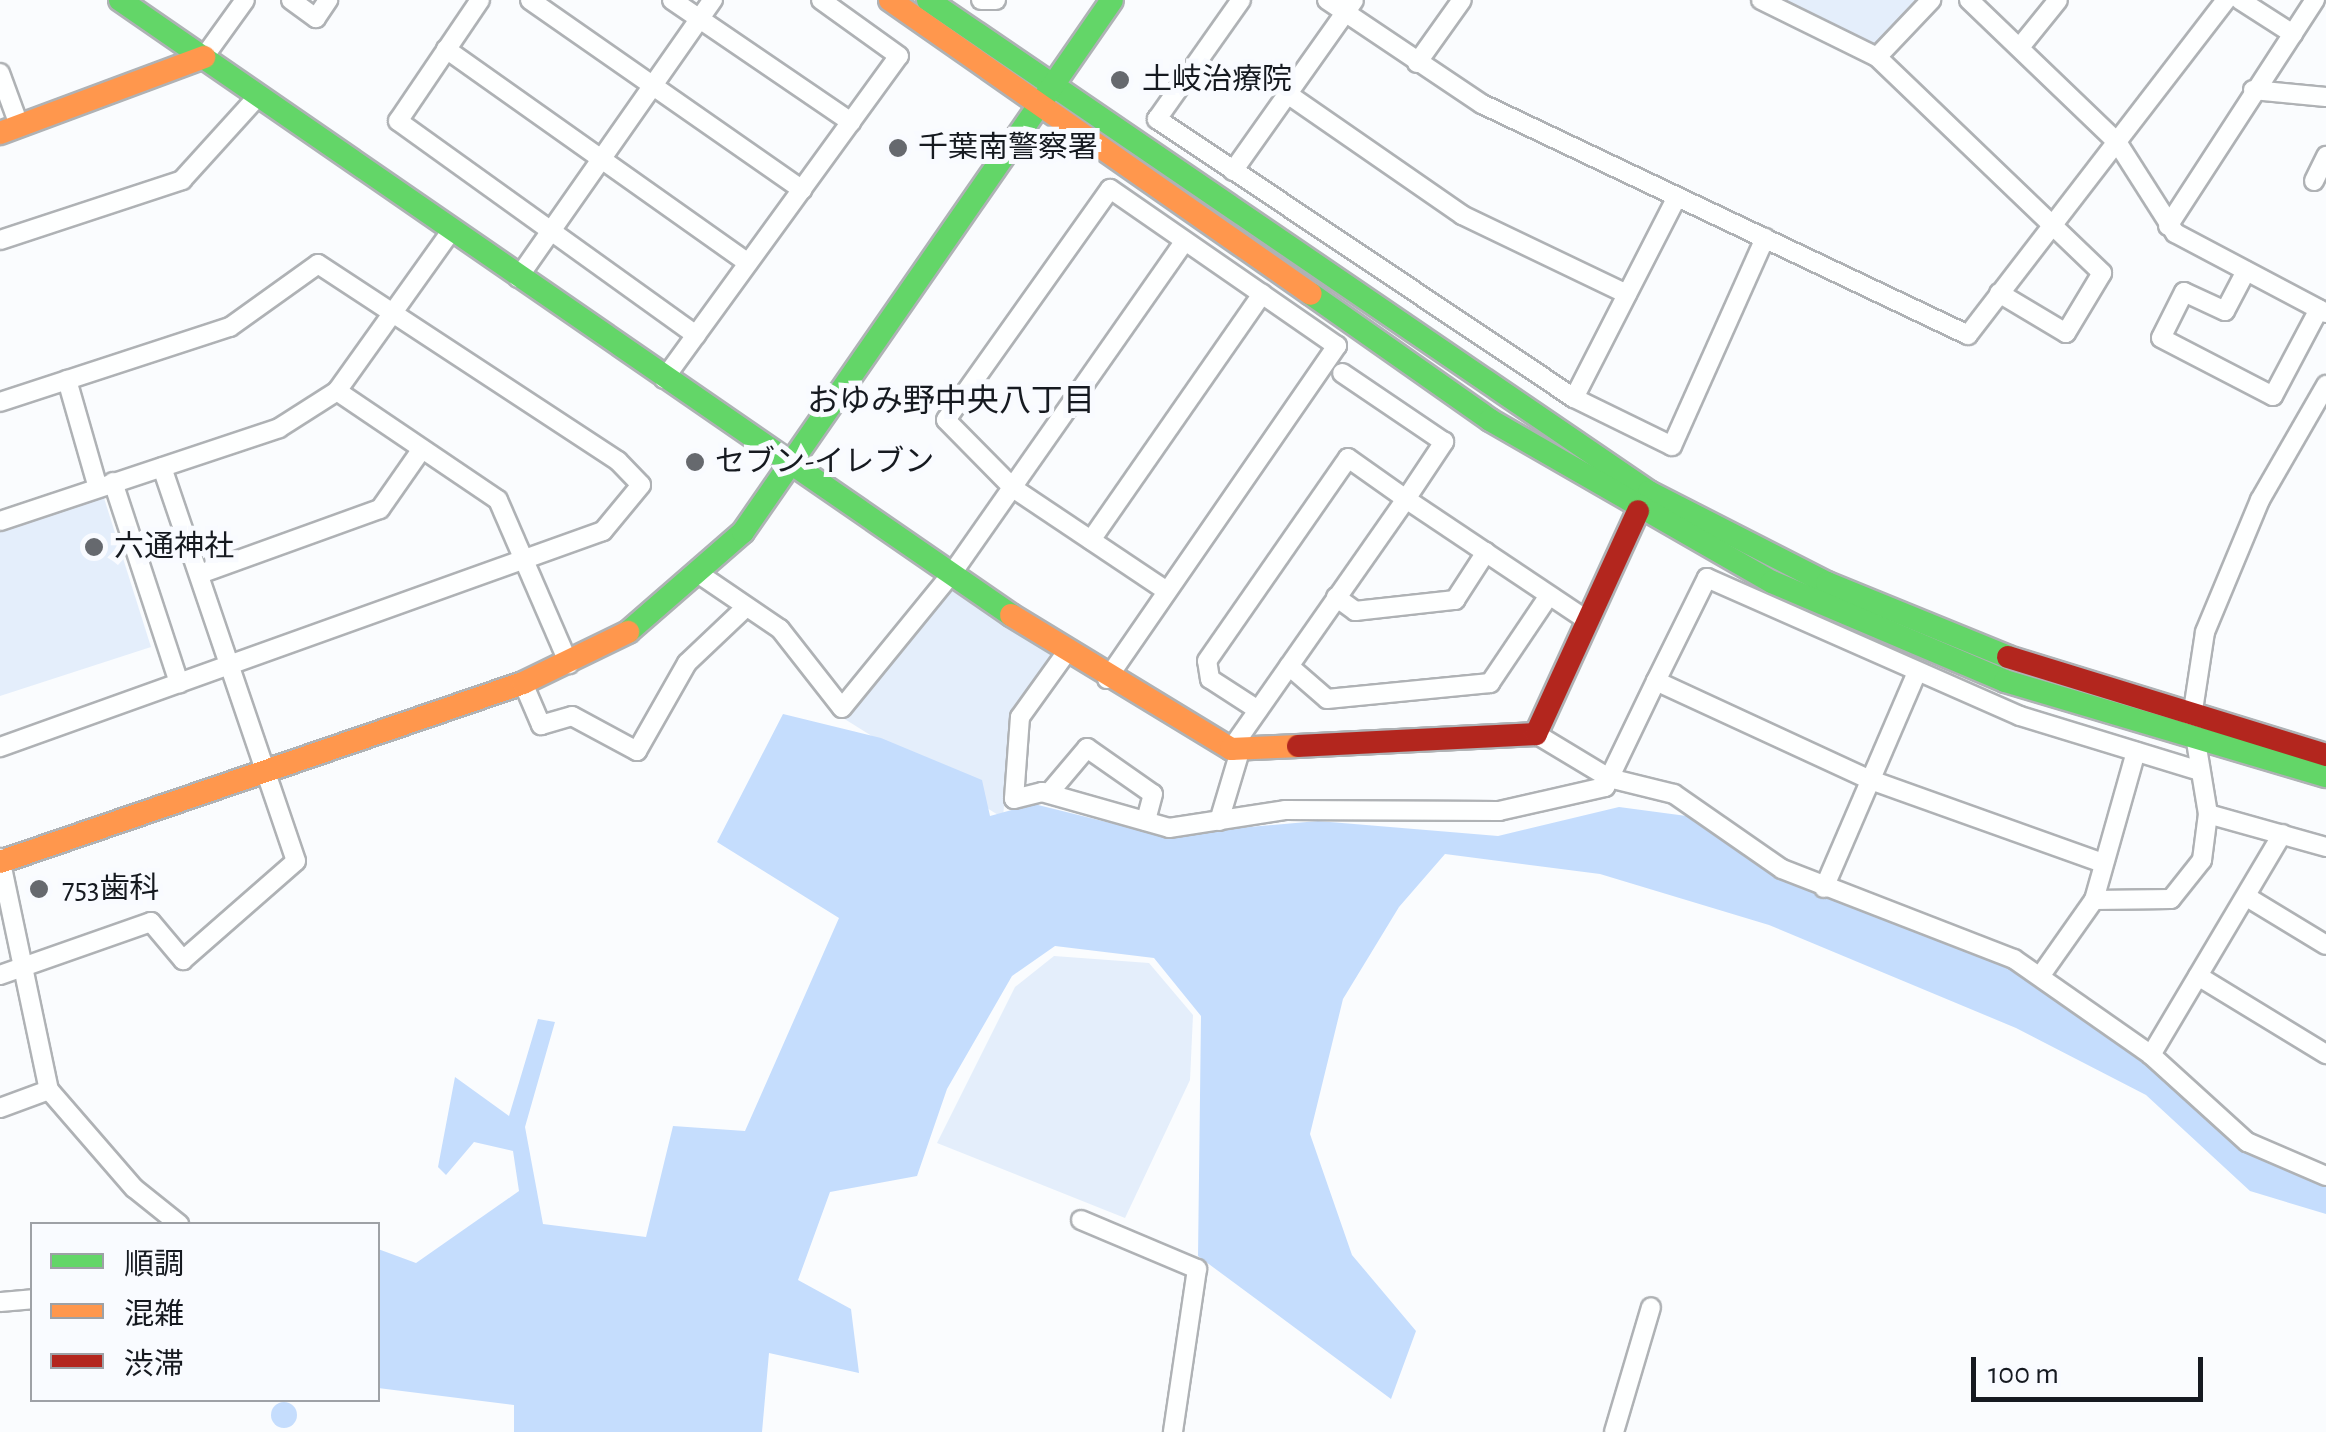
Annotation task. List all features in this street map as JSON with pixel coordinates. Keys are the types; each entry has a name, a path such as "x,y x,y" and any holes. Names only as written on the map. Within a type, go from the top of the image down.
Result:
{"street":[{"path":"120,0 1066,653 1236,750 1536,734 1609,778 1674,794 1824,888 2041,975 2151,1055 2239,1136 2326,1176"},
{"path":"0,72 10,129 204,57 245,0"},
{"path":"291,0 316,18 328,0"},
{"path":"480,0 398,121 696,335"},
{"path":"530,0 802,190"},
{"path":"672,0 851,122"},
{"path":"518,278 712,0"},
{"path":"664,379 899,56 822,0"},
{"path":"890,0 1044,95 1648,492 1925,625 2326,776"},
{"path":"928,0 1044,95 1475,410 1638,512 1918,646 2193,729 2326,755"},
{"path":"981,0 991,7 996,0"},
{"path":"176,1222 134,1188 49,1090 19,968 0,861 523,684 649,622 702,576 792,466 1112,0"},
{"path":"1241,0 1157,120 1574,398 1672,446 1765,238"},
{"path":"1326,0 1349,6 1417,63 1677,197 1968,335 2052,221 2226,0"},
{"path":"1417,63 1462,0"},
{"path":"1760,0 1878,57 2052,221 2102,274 2066,333 1999,293"},
{"path":"1878,57 1931,0"},
{"path":"1969,0 2118,142 2168,226 2323,311 2273,396 2161,338 2184,292 2225,311 2246,271"},
{"path":"2020,47 2058,0"},
{"path":"2240,0 2293,34"},
{"path":"2168,226 2252,90 2315,0"},
{"path":"1233,172 1349,6"},
{"path":"446,50 748,263"},
{"path":"2252,90 2325,96"},
{"path":"1289,94 1462,215 1627,294"},
{"path":"0,240 182,180 259,95"},
{"path":"2314,181 2326,156"},
{"path":"1107,679 1338,346 1110,189 946,420 1013,488 1167,591"},
{"path":"1574,398 1677,197"},
{"path":"0,521 279,428 337,391 395,317 451,231"},
{"path":"702,576 780,629 842,708 953,572 1184,242"},
{"path":"0,402 230,328 318,264 618,461 641,486 603,531 0,747"},
{"path":"1091,540 1262,294"},
{"path":"1219,820 1236,750 1258,710 1444,442 1342,373"},
{"path":"67,380 179,683"},
{"path":"2094,900 2171,899 2202,860 2208,814 2193,729 2215,602 2326,385"},
{"path":"337,391 419,453 498,500 569,664"},
{"path":"200,574 380,509 419,453"},
{"path":"1258,710 1210,678 1207,661 1348,458 1585,619"},
{"path":"0,975 151,922 183,960 296,861 162,468"},
{"path":"1536,734 1585,619 1638,512"},
{"path":"1336,598 1355,610 1455,600 1486,552"},
{"path":"1066,653 1020,718 1009,796 1049,793 1170,828 1285,810 1500,811 1605,787 1707,578 1916,674 2200,771"},
{"path":"1289,666 1326,698 1490,683 1548,597"},
{"path":"523,684 541,725 572,716 638,750 687,663 745,608"},
{"path":"1824,888 1916,674"},
{"path":"1656,680 1868,779 2103,863"},
{"path":"1049,793 1087,748 1154,794 1146,820"},
{"path":"2041,975 2094,900 2136,752"},
{"path":"2208,814 2326,847"},
{"path":"2151,1055 2282,834"},
{"path":"2247,897 2326,944"},
{"path":"2198,976 2326,1054"},
{"path":"0,1108 49,1090"},
{"path":"1081,1220 1197,1270 1173,1432"},
{"path":"0,1302 30,1299"},
{"path":"1614,1432 1651,1307"}],"shaded area":[{"path":"1774,0 1920,0 1874,51"},
{"path":"104,498 151,647 0,696 0,532"},
{"path":"950,586 1055,658 1011,720 1003,818 843,718"},
{"path":"783,714 881,738 982,780 990,816 1034,804 1159,835 1318,821 1498,836 1619,807 1709,819 1771,869 2071,995 2189,1090 2326,1180 2326,1214 2250,1191 2146,1095 2016,1028 1769,925 1600,874 1445,854 1399,907 1343,999 1310,1134 1352,1255 1416,1331 1391,1399 1198,1256 1201,1016 1154,958 1055,946 1012,976 947,1089 917,1176 830,1192 798,1280 851,1309 859,1373 769,1353 762,1432 514,1432 514,1405 380,1388 380,1250 416,1263 519,1191 513,1151 474,1142 446,1175 438,1167 455,1077 509,1116 538,1019 555,1022 525,1127 543,1224 646,1237 673,1126 745,1131 839,918 717,842"},
{"path":"1054,956 1149,963 1193,1015 1190,1080 1125,1218 937,1143 1015,987"},
{"path":"284,1402 293,1406 297,1415 293,1424 284,1428 275,1424 271,1415 275,1406"}],"traffic: fast":[{"path":"120,0 1011,615"},
{"path":"928,0 1649,492 1827,583 2008,657"},
{"path":"628,632 743,532 1112,0"},
{"path":"1311,294 1490,420 1772,582 2005,681 2326,776"}],"traffic: slow":[{"path":"890,0 1311,294"},
{"path":"0,133 204,57"},
{"path":"1011,615 1231,749 1298,746"},
{"path":"0,862 523,683 628,632"}],"traffic: jam":[{"path":"1298,746 1536,734 1638,511"},
{"path":"2008,657 2326,755"}],"place":[{"name":"土岐治療院","path":"1120,80"},
{"name":"千葉南警察署","path":"898,148"},
{"name":"セブン-イレブン","path":"695,462"},
{"name":"六通神社","path":"94,547"},
{"name":"753歯科","path":"39,889"}],"district":[{"name":"おゆみ野中央八丁目","path":"951,401"}]}
